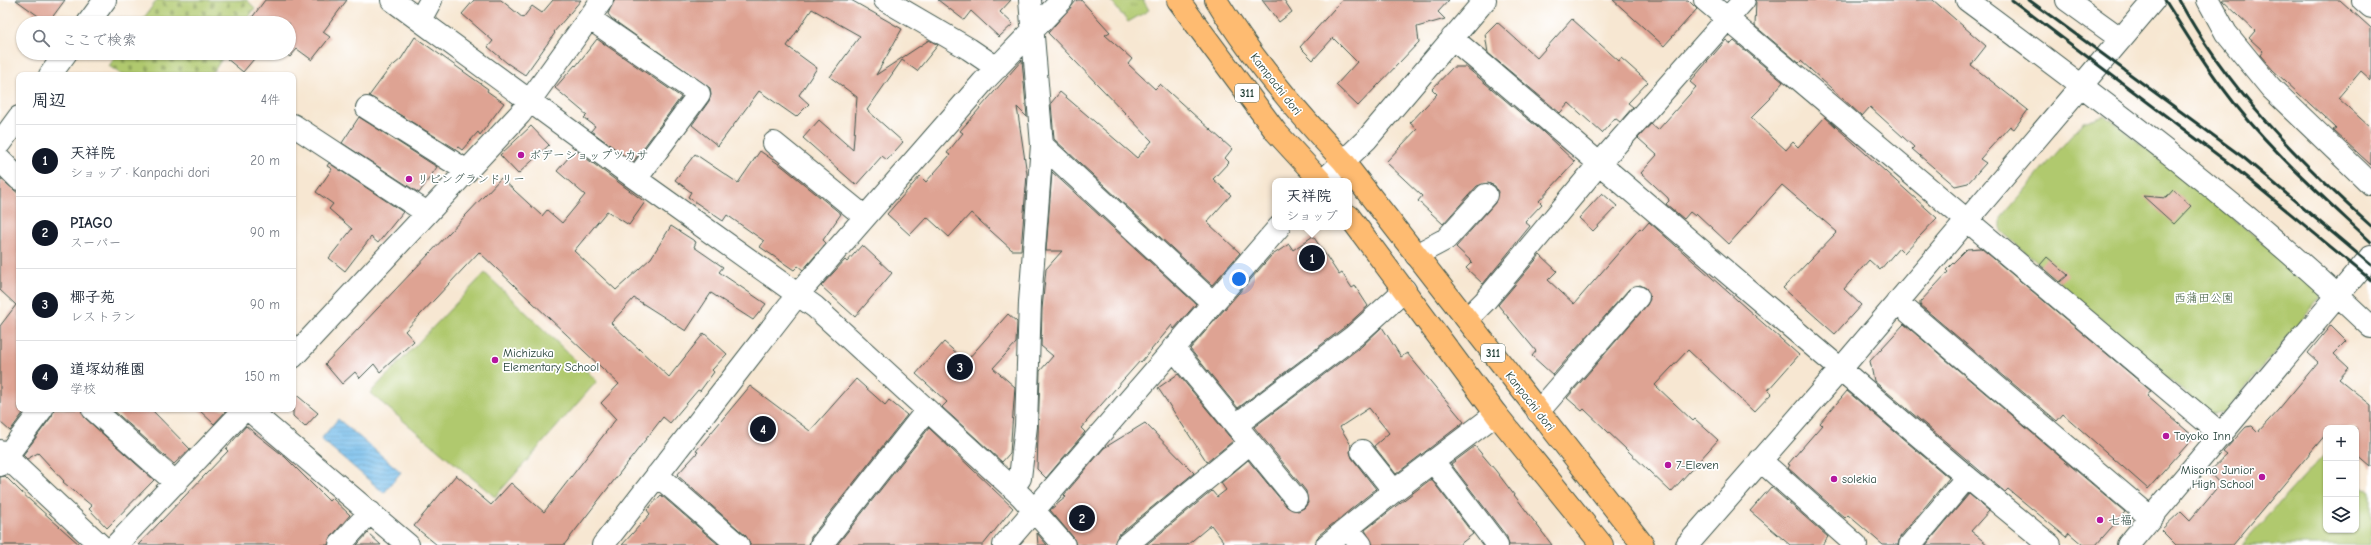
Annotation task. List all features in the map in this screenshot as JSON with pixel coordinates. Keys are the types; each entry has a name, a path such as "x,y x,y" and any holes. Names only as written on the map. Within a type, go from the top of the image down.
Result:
{"main road":[{"name":"311","path":"1178,0 1276,132 1319,178"},
{"name":"Kampachi dori","path":"1216,0 1236,32 1297,111 1343,161"},
{"name":"Kanpachi dori","path":"1343,161 1643,545"},
{"path":"1352,220 1496,414 1602,545"}],"street":[{"path":"93,16 105,0"},
{"path":"392,0 636,179 819,310 1013,488 1064,545"},
{"path":"420,20 431,0"},
{"path":"296,354 520,114 602,0"},
{"path":"885,0 969,49 997,68"},
{"path":"1013,488 1020,478 1026,426 1030,302 1042,145 1030,0"},
{"path":"603,545 798,294 997,68 1062,0"},
{"path":"1325,178 1367,139 1485,0"},
{"path":"1704,0 2222,435"},
{"path":"1466,319 1485,301 1599,164 1744,0"},
{"path":"1967,0 2082,85 2208,183 2338,296 2371,327"},
{"path":"2067,0 2121,39"},
{"path":"1687,545 1840,370 2154,0"},
{"path":"2208,0 2226,32 2271,88 2371,184"},
{"path":"2363,0 2371,7"},
{"path":"589,18 699,94 636,179"},
{"path":"1452,38 1967,478 2050,545"},
{"path":"52,72 61,60"},
{"path":"367,108 467,172"},
{"path":"0,143 16,121"},
{"path":"296,127 427,213"},
{"path":"774,143 865,217"},
{"path":"1042,145 1213,303"},
{"path":"0,160 16,177"},
{"path":"1416,255 1446,239 1486,195"},
{"path":"1016,540 1033,509 1276,230"},
{"path":"2128,545 2371,256"},
{"path":"1236,425 1354,336 1405,290"},
{"path":"1538,412 1638,297"},
{"path":"1897,302 2151,518"},
{"path":"1173,348 1296,499"},
{"path":"821,545 927,410"},
{"path":"40,412 2,457 100,545"},
{"path":"97,412 176,482"},
{"path":"116,545 241,412"},
{"path":"252,412 408,545"},
{"path":"1327,545 1355,537 1394,491 1496,414"},
{"path":"1126,545 1250,443"},
{"path":"1362,451 1394,491"},
{"path":"1760,460 1856,545"},
{"path":"1433,461 1497,545"},
{"path":"657,475 738,545"},
{"path":"1910,545 1967,478"},
{"path":"340,545 370,512"}],"green space":[{"path":"157,0 247,0 255,8 250,16 145,16"},
{"path":"1110,0 1143,0 1149,10 1128,22"},
{"path":"113,60 221,60 213,72 118,72 109,66"},
{"name":"西蒲田公園","path":"2105,115 2318,287 2321,297 2225,412 2209,414 2001,231 2001,218 2083,122"},
{"path":"485,273 597,381 495,497 370,393"},
{"path":"2323,456 2323,533 2359,533 2359,482 2371,492 2371,545 2242,545"}],"water":[{"path":"338,419 401,472 384,493 321,439"}],"building":[{"path":"16,0 65,0 53,16 38,16"},
{"path":"265,0 347,0 323,32 330,37 312,60 297,49 296,50 296,16 253,16"},
{"path":"474,0 501,0 523,18 532,6 542,13 553,0 581,0 554,32 555,33 525,75 507,63 488,47 493,41 462,14"},
{"path":"614,0 851,0 902,29 876,75 929,40 938,45 917,71 902,60 867,110 903,142 887,160 882,156 856,185 803,138 819,120 853,150 857,97 830,77 860,36 812,9 787,46 817,68 799,95 809,104 796,117 759,91 718,146 692,125 709,101 711,95 710,88 612,19 608,14"},
{"path":"938,0 1011,0 1000,12 1013,24 999,37 971,11 964,20"},
{"path":"1077,0 1081,0 1110,32 1105,35 1132,59 1128,64 1155,89 1160,84 1232,149 1225,158 1229,162 1213,179 1231,195 1207,222 1240,253 1212,285 1054,139 1051,103 1060,92 1137,158 1152,141 1048,33"},
{"path":"1262,0 1284,0 1292,12 1279,22"},
{"path":"1342,0 1449,0 1438,12 1445,19 1417,27 1419,42 1358,106 1336,85 1357,62 1333,38 1313,60 1300,47"},
{"path":"1613,0 1688,0 1697,9 1664,46"},
{"path":"1756,0 1933,0 1986,46 1971,65 2028,110 2014,129 2010,126 1980,159 1986,163 1968,183 1955,186 1912,149 1914,147 1870,107 1862,116 1801,61 1799,63 1755,26"},
{"path":"2222,0 2340,0 2371,28 2371,80 2361,71 2338,98 2371,128 2371,165 2333,130 2336,128 2273,70 2260,55 2263,51 2249,38 2255,31"},
{"path":"1572,19 1619,61 1621,58 1648,82 1628,103 1633,107 1620,122 1615,118 1602,133 1569,103 1560,113 1488,53 1485,34 1497,22 1537,58"},
{"path":"415,37 488,89 487,91 504,103 480,135 478,132 462,150 458,147 456,149 369,96 389,69 401,59"},
{"path":"597,39 681,97 633,162 591,131 595,126 584,118 587,115 555,88 575,65 576,66"},
{"path":"1726,40 1731,44 1734,41 1783,82 1770,97 1771,98 1751,118 1786,150 1793,142 1798,147 1825,117 1937,218 1904,253 1899,248 1880,270 1869,260 1844,289 1861,305 1835,334 1783,288 1837,232 1782,185 1729,244 1697,214 1695,216 1690,212 1684,219 1666,204 1669,201 1668,198 1641,173 1657,155 1638,138 1651,124 1658,130 1696,87 1690,82"},
{"path":"228,60 253,60 243,72"},
{"path":"1022,60 1027,117 1017,107 1027,174 1021,250 1012,250 971,213 949,237 927,217 910,235 887,214 920,176 926,182 950,155 947,153 963,133 960,131"},
{"path":"1453,67 1466,67 1543,132 1575,162 1539,201 1542,204 1525,222 1530,226 1483,284 1466,268 1472,262 1456,247 1495,203 1498,192 1495,186 1488,183 1477,186 1443,224 1418,201 1422,196 1386,162 1417,129 1410,123 1437,94 1432,89"},
{"path":"359,117 437,167 419,193 342,143"},
{"path":"531,126 549,145 518,174 500,155"},
{"path":"575,150 645,202 629,225 607,211 574,251 616,290 651,258 671,226 696,242 694,247 723,267 719,272 766,304 753,320 711,293 686,331 634,298 611,323 669,377 704,333 727,354 712,370 714,372 700,391 698,390 670,423 663,417 564,545 437,545 414,526 456,475 491,505 511,483 544,512 616,419 601,403 619,384 479,252 405,331 414,341 380,372 374,364 360,378 355,372 342,384 325,364 501,178 542,216 547,210 562,223 585,195 557,171"},
{"path":"760,151 783,167 841,214 823,240 826,243 803,270 798,266 794,270 760,247 764,241 727,215 723,221 688,197 691,192 675,180 695,154 738,183"},
{"path":"329,163 403,212 378,243 371,237 345,271 329,258 352,229 329,209 333,204 316,192 332,169 327,166"},
{"path":"1052,172 1196,304 1174,329 1172,325 1141,362 1140,361 1093,414 1081,428 1085,432 1046,478 1037,469 1040,371 1053,356 1041,346 1042,309 1046,269 1062,251 1046,251"},
{"path":"0,178 16,191 16,305 0,290"},
{"path":"2173,190 2191,206 2174,224 2143,196 2166,198"},
{"path":"1602,193 1617,206 1593,231 1579,218"},
{"path":"1649,222 1799,355 1768,390 1772,393 1754,412 1688,350 1655,385 1693,421 1695,419 1718,440 1671,492 1584,409 1582,411 1567,398 1647,305 1650,299 1646,288 1640,285 1629,289 1553,375 1532,356 1536,351 1498,305 1540,255 1557,271 1548,280 1574,304 1640,228 1642,230"},
{"path":"1313,236 1339,275 1342,273 1352,288 1355,286 1368,306 1346,326 1238,408 1190,349 1271,256 1289,244 1293,250"},
{"path":"862,245 892,273 855,317 821,286 845,260 847,262"},
{"path":"1981,248 2151,391 2147,396 2194,437 2148,489 2063,414 2057,421 1920,305 1920,302 1948,272 1946,270 1967,249"},
{"path":"2047,257 2068,275 2060,282 2040,265"},
{"path":"16,305 16,412 24,412 10,431 0,422 0,326"},
{"path":"1008,314 1017,322 1016,343 993,368 1015,387 1010,453 1002,462 942,407 947,402 916,374 944,342 960,356 961,354 968,359"},
{"path":"1904,324 2125,512 2096,545 2083,545 2069,533 2066,537 2008,489 2005,492 1874,381 1870,361"},
{"path":"2331,325 2347,341 2334,354 2349,368 2339,379 2371,405 2371,467 2359,457 2359,425 2323,425 2323,438 2233,545 2176,545 2161,530 2181,511 2190,520 2220,484 2209,472 2227,455 2223,452 2246,427 2252,426 2258,432 2279,409 2318,362 2308,353"},
{"path":"1382,327 1401,357 1407,353 1464,422 1396,474 1374,446 1389,433 1369,408 1340,427 1351,445 1350,452 1352,458 1376,489 1319,535 1315,545 1226,545 1211,525 1187,545 1146,545 1212,491 1217,497 1226,490 1221,483 1248,460 1287,507 1298,511 1304,508 1308,503 1306,491 1254,427 1362,346"},
{"path":"1178,374 1233,441 1207,462 1158,388"},
{"path":"856,379 885,405 889,400 907,415 811,537 809,545 750,545 746,536 677,475 698,452 696,451 750,386 810,431"},
{"path":"1847,391 1949,478 1900,537 1898,545 1883,545 1848,515 1845,518 1788,468 1790,465 1788,464 1822,425 1820,423"},
{"path":"296,395 318,413 305,427 293,416 293,412 296,412"},
{"path":"53,412 82,412 85,418 154,480 107,528 89,509 92,506 63,482 64,481 38,453 27,459 23,455 52,416"},
{"path":"115,412 154,412 190,449 174,464"},
{"path":"201,412 225,412 214,424"},
{"path":"1145,423 1194,473 1118,535 1114,545 1076,545 1073,537 1050,510 1066,497 1064,495 1104,448"},
{"path":"246,426 285,457 329,501 332,498 350,515 331,537 328,545 138,545 228,451 226,449"},
{"path":"929,428 1013,508 983,545 837,545"},
{"path":"1475,446 1496,471 1552,545 1509,545 1507,537 1451,464"},
{"path":"5,476 80,545 0,545 0,477"},
{"path":"1431,479 1473,534 1459,545 1373,545 1365,530"},
{"path":"1771,487 1828,537 1822,545 1790,545 1750,511"},
{"path":"1969,494 1989,511 1971,531 1988,545 1926,545"},
{"path":"661,495 719,545 622,545 650,514 647,510"},
{"path":"368,533 381,545 357,545"},
{"path":"1037,533 1047,545 1038,545"}],"railway":[{"path":"2012,0 2235,168 2371,280"},
{"path":"2029,0 2244,158 2371,265"},
{"path":"2165,0 2192,44 2238,108 2274,149 2371,242"},
{"path":"2179,0 2219,63 2265,121 2317,175 2371,226"}],"place":[{"name":"ボデーショップツカサ","path":"521,155"},
{"name":"リビングランドリー","path":"409,179"},
{"name":"天祥院","path":"1312,258"},
{"name":"Michizuka Elementary School","path":"495,360"},
{"name":"椰子苑","path":"960,367"},
{"name":"道塚幼稚園","path":"763,429"},
{"name":"Toyoko Inn","path":"2166,436"},
{"name":"7-Eleven","path":"1668,465"},
{"name":"Misono Junior High School","path":"2262,477"},
{"name":"solekia","path":"1834,479"},
{"name":"PIAGO","path":"1082,518"},
{"name":"七福","path":"2100,520"}]}
